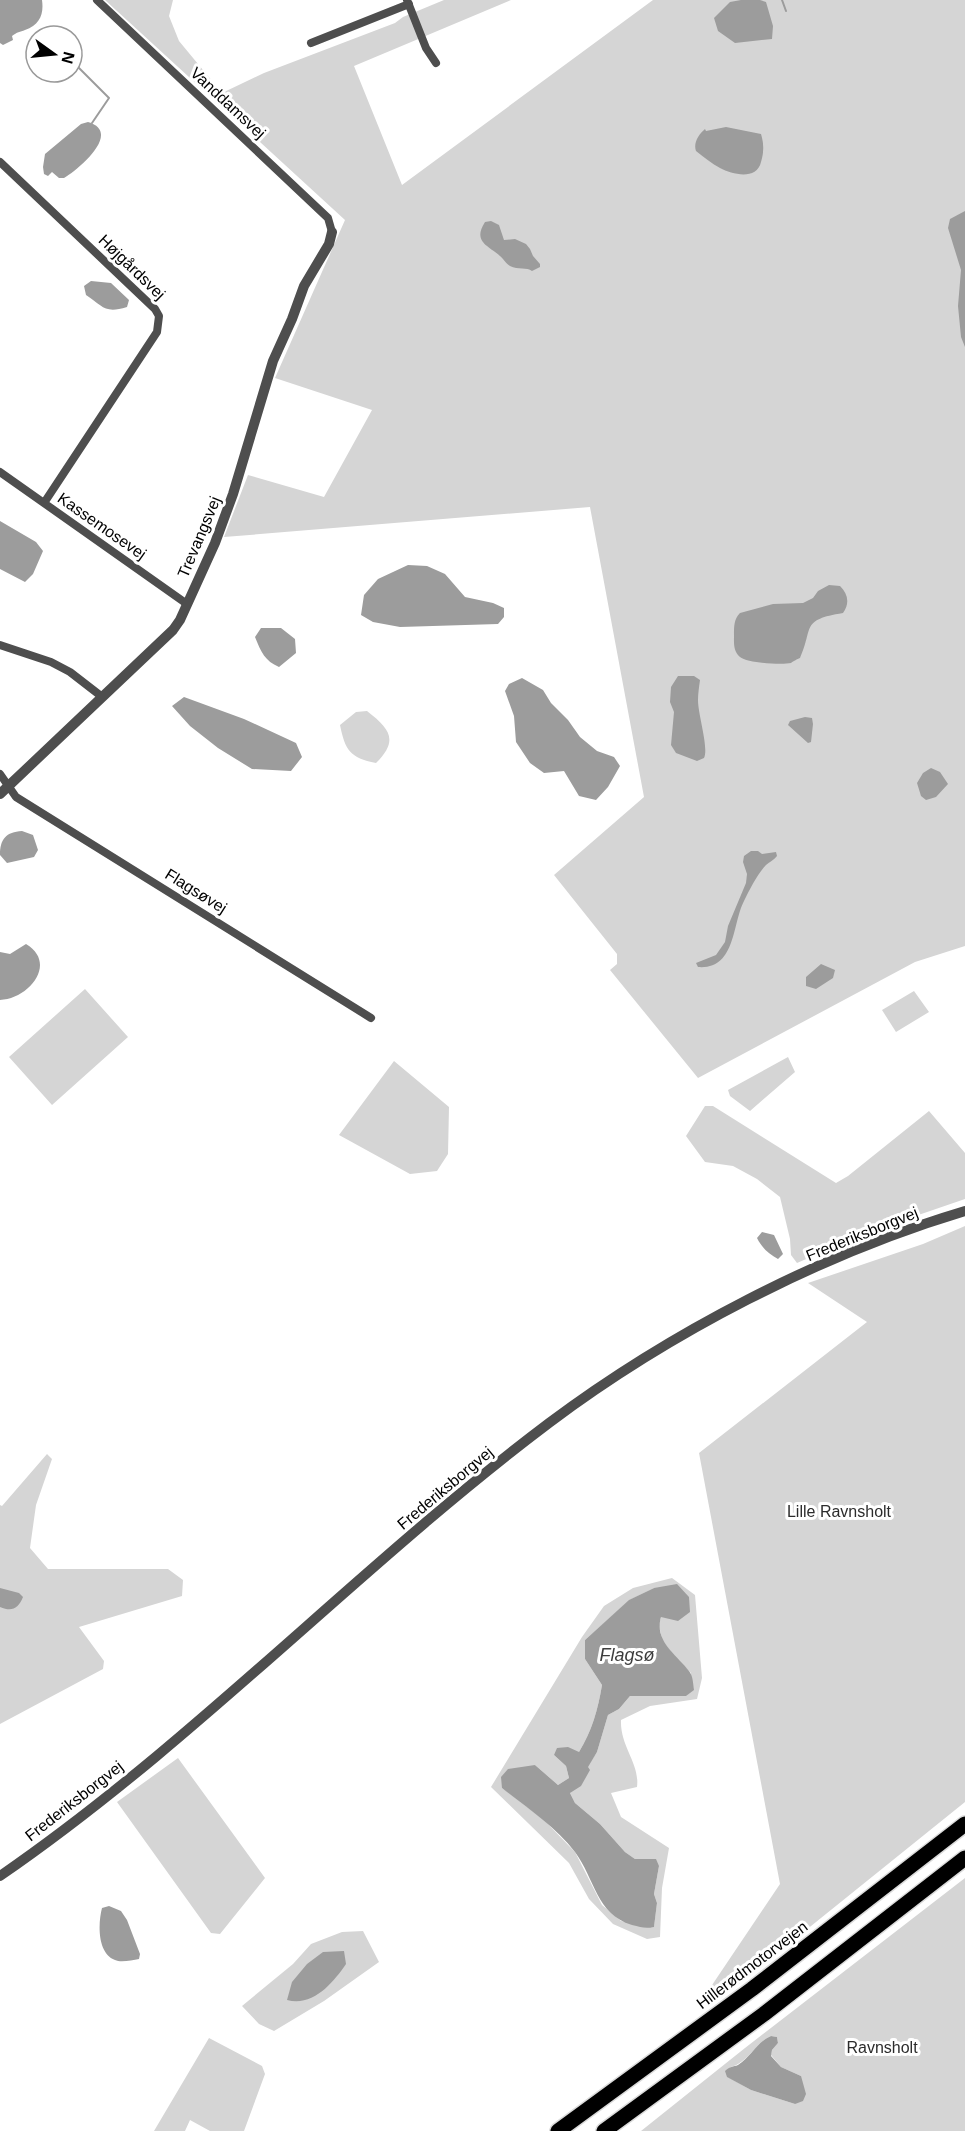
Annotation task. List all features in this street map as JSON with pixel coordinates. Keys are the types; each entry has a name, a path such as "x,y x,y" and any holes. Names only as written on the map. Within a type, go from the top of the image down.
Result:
{"highway":[{"name":"Hillerødmotorvejen","path":"558,2131 752,1989 965,1824"},
{"path":"604,2131 800,1986 965,1858"}],"street":[{"name":"Vanddamsvej","path":"97,0 328,218 332,232"},
{"path":"311,43 408,2 426,48 436,63"},
{"name":"Højgårdsvej","path":"0,162 155,309 159,316 157,332 44,503"},
{"name":"Trevangsvej","path":"0,794 173,630 180,620 233,494 273,361 304,286 329,244 332,232"},
{"name":"Kassemosevej","path":"0,472 187,604"},
{"path":"0,645 51,662 70,672 101,696"},
{"name":"Flagsøvej","path":"0,774 16,797 371,1018"},
{"name":"Frederiksborgvej","path":"0,1876 88,1811 171,1743 481,1476 613,1378 694,1329 771,1288 858,1250 965,1211"}],"green space":[{"path":"105,0 173,0 169,16 179,41 222,93 264,73 395,23 403,17 444,0 511,0 354,66 402,185 653,0 965,0 965,946 915,962 698,1078 610,970 617,964 617,954 554,875 644,797 590,507 224,537 248,475 324,497 372,410 275,378 345,220"},
{"path":"367,711 381,723 389,735 388,748 376,763 350,752 344,741 340,725 356,712"},
{"path":"85,989 128,1037 52,1105 9,1057"},
{"path":"914,991 929,1012 896,1032 882,1010"},
{"path":"788,1057 795,1072 750,1111 730,1096 728,1090"},
{"path":"394,1061 449,1107 448,1154 437,1171 410,1174 339,1135"},
{"path":"705,1106 713,1106 836,1183 848,1176 929,1111 965,1153 965,1199 866,1233 797,1263 791,1255 790,1239 780,1197 757,1179 733,1166 705,1162 686,1136"},
{"name":"Lille Ravnsholt","path":"965,1226 965,1802 719,2000 706,1994 780,1884 699,1453 867,1322 808,1283 923,1244"},
{"path":"47,1454 52,1459 36,1505 30,1548 48,1569 168,1569 183,1580 182,1596 79,1627 104,1661 103,1669 0,1724 0,1505 2,1506"},
{"path":"672,1578 695,1595 702,1678 697,1699 650,1706 621,1720 624,1738 636,1770 637,1787 611,1793 621,1817 669,1848 662,1888 660,1937 647,1939 613,1924 589,1899 569,1863 491,1787 582,1637 604,1606 633,1588","holes":["654,1588 661,1617 659,1625 662,1639 673,1655 691,1673 686,1696 630,1696 619,1709 608,1715 597,1752 570,1793 575,1803 600,1824 625,1852 635,1859 659,1866 654,1894 657,1903 654,1927 621,1921 602,1905 575,1852 544,1820 502,1788 535,1765 558,1785 569,1778 566,1766 554,1755 579,1752 594,1720 602,1685 585,1659 585,1640 630,1600"]},
{"path":"178,1758 265,1878 220,1934 211,1933 117,1802"},
{"name":"Ravnsholt","path":"965,1878 965,2131 641,2131","holes":["771,2036 777,2037 778,2043 771,2055 781,2067 801,2076 795,2104 751,2090 728,2077 726,2071 743,2061 766,2039"]},
{"path":"363,1931 379,1962 324,2001 274,2031 259,2024 242,2006 293,1964 311,1944 342,1932"},
{"path":"209,2038 262,2066 265,2074 244,2131 210,2131 190,2120 185,2131 154,2131"}],"water":[{"path":"0,0 42,0 41,14 37,22 24,24 24,31 12,36 13,40 3,45 0,43"},
{"path":"741,0 766,2 773,26 772,39 735,43 718,31 714,18 730,2"},
{"path":"88,122 98,127 101,134 94,151 79,167 64,178 59,178 52,172 48,176 44,174 45,154 81,124"},
{"path":"726,127 761,134 763,155 759,168 755,172 738,174 725,170 696,151 697,139 705,129 706,131"},
{"path":"965,211 965,347 961,337 958,306 961,270 948,228 950,219"},
{"path":"491,221 499,225 504,240 515,239 526,244 540,267 532,271 513,267 487,246 480,234 485,222"},
{"path":"91,281 111,283 129,300 127,307 108,309 86,295 84,286"},
{"path":"0,521 36,542 43,551 33,574 25,582 0,569"},
{"path":"408,565 427,566 445,574 465,597 493,603 504,608 504,617 498,624 400,627 373,622 361,615 364,595 378,579"},
{"path":"829,585 840,586 845,592 847,602 845,609 843,613 814,622 808,632 800,658 791,663 773,664 750,661 738,655 734,647 734,629 735,620 740,613 773,604 803,603"},
{"path":"261,628 281,628 295,639 296,653 279,667 270,662 255,637"},
{"path":"678,676 694,676 700,680 698,700 705,753 704,758 697,761 676,753 671,745 674,712 670,702 671,687"},
{"path":"522,678 543,690 580,737 597,751 614,757 620,766 608,787 596,800 579,796 564,771 544,773 530,763 516,742 514,716 505,691 509,684"},
{"path":"184,697 244,719 296,743 302,757 291,771 252,769 218,748 190,726 172,706"},
{"path":"805,717 812,718 813,724 811,742 808,743 788,725 790,721"},
{"path":"931,768 940,772 948,784 936,797 926,800 921,796 917,783 923,773"},
{"path":"22,831 33,835 38,850 34,857 7,863 0,855 1,845 8,835"},
{"path":"751,851 758,851 762,854 776,852 777,856 766,865 749,892 740,911 726,954 720,961 710,966 698,967 696,963 716,955 725,942 728,926 746,883 744,856"},
{"path":"26,944 35,952 40,961 36,979 21,993 0,1000 0,952 10,954"},
{"path":"821,964 835,970 833,978 816,989 806,986 806,977"},
{"path":"762,1232 774,1235 783,1254 778,1259 759,1242 757,1238"},
{"name":"Flagsø","path":"677,1584 689,1597 690,1612 678,1621 661,1617 661,1633 668,1647 690,1673 694,1690 686,1696 630,1696 619,1709 608,1715 597,1752 588,1767 590,1770 581,1786 570,1793 575,1803 600,1824 625,1852 635,1859 656,1859 659,1866 654,1894 657,1903 654,1927 645,1928 620,1920 611,1913 603,1904 575,1852 550,1826 502,1788 501,1777 508,1769 535,1765 558,1785 569,1778 566,1766 554,1755 557,1748 568,1747 579,1752 594,1720 602,1685 585,1659 585,1640 629,1600 654,1588"},
{"path":"0,1588 19,1593 23,1597 17,1607 8,1609 0,1607"},
{"path":"109,1906 121,1911 127,1920 140,1954 139,1959 117,1961 105,1951 100,1937 100,1921 102,1908"},
{"path":"344,1951 346,1964 328,1986 314,1997 296,2001 287,2000 292,1982 307,1964 323,1952"},
{"path":"771,2036 777,2037 778,2043 772,2050 771,2056 781,2067 801,2076 806,2094 803,2101 795,2104 751,2090 727,2077 725,2071 728,2068 743,2062"}],"waterway":[{"path":"782,0 786,11"},
{"path":"84,73 109,98 92,123"}]}
